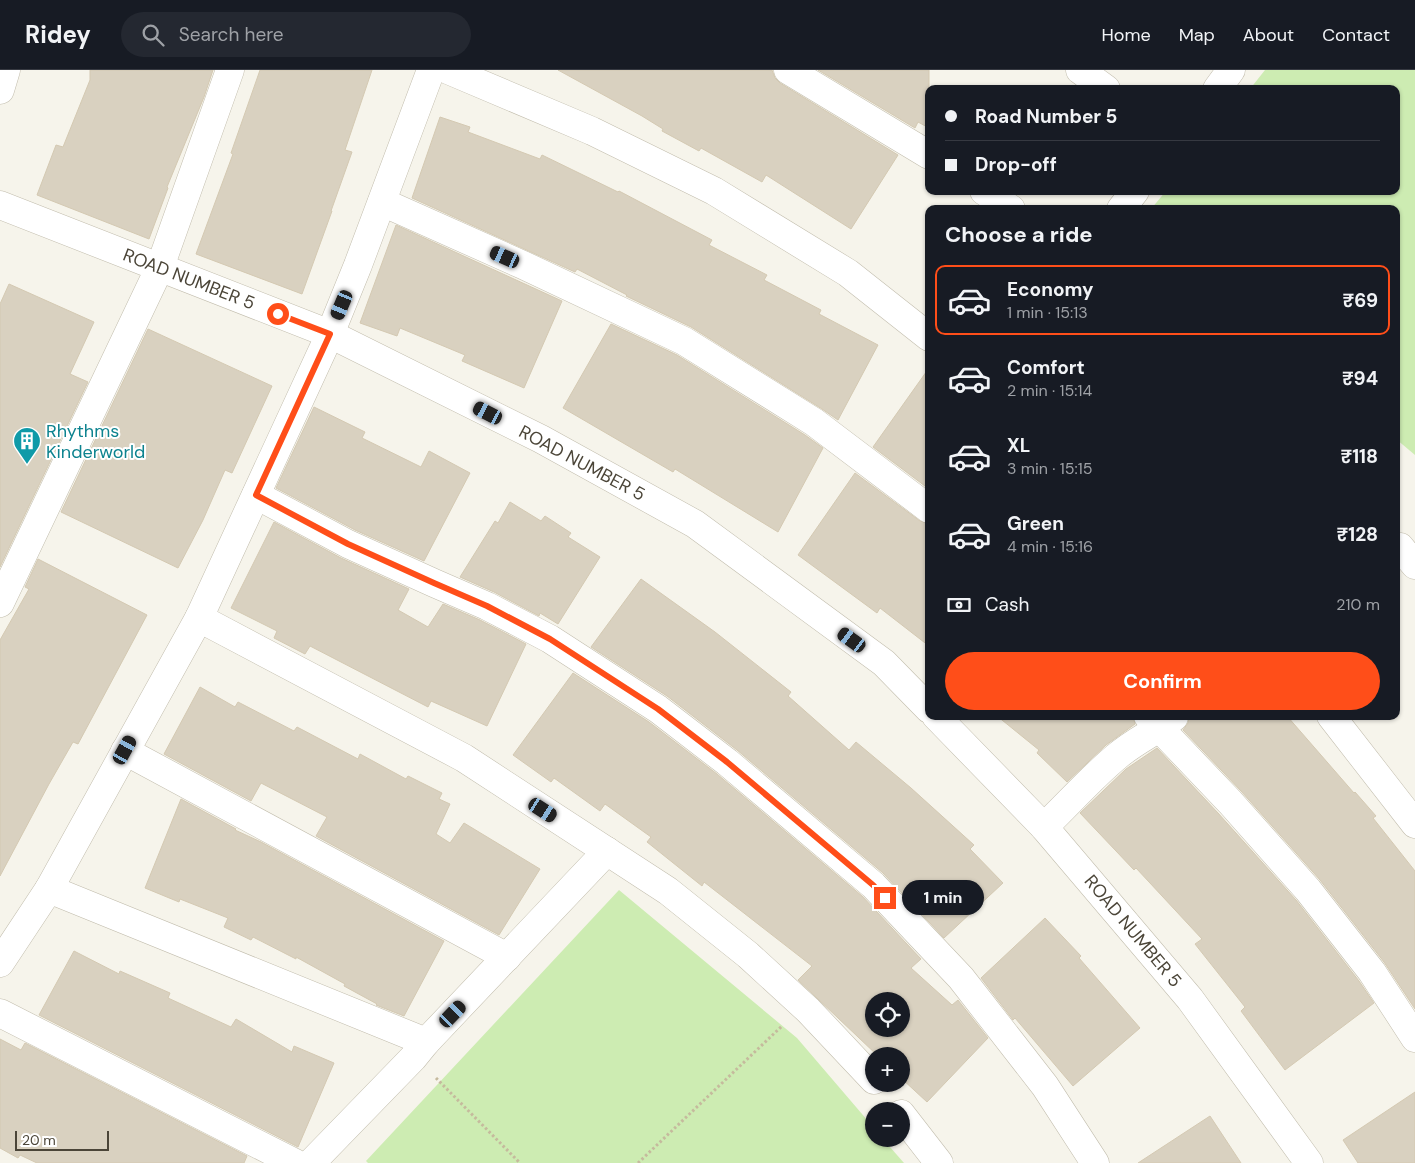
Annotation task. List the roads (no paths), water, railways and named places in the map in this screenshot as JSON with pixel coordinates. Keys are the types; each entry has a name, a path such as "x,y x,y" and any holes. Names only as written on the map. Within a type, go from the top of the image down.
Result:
{"street":[{"path":"0,90 6,70"},
{"path":"0,604 160,267 230,70"},
{"path":"0,963 49,889 199,618 330,334 431,70"},
{"path":"448,70 592,131 714,191 848,273 925,334"},
{"path":"788,70 925,153"},
{"path":"1080,70 1101,85"},
{"path":"1220,85 1231,70"},
{"path":"990,195 1005,205"},
{"path":"1124,205 1132,195"},
{"path":"382,202 523,265 684,341 814,422 925,506"},
{"name":"ROAD NUMBER 5","path":"0,205 330,334 541,439 695,524 884,663 925,705"},
{"path":"256,495 348,544 487,606 550,639 658,709 727,762 873,885 961,978 1045,1086 1095,1163"},
{"path":"199,618 464,758 668,891 748,955 808,1010 865,1070"},
{"name":"ROAD NUMBER 5","path":"940,720 1044,827 1190,998 1309,1163"},
{"path":"1044,827 1116,757 1161,720 1308,890 1372,972 1415,1038"},
{"path":"1334,720 1415,824"},
{"path":"125,750 507,957"},
{"path":"312,1163 607,851"},
{"path":"49,889 419,1050"},
{"path":"0,1013 294,1163"},
{"path":"884,1092 892,1102"},
{"path":"910,1125 939,1163"}],"place":[{"name":"Rhythms Kinderworld","path":"27,465"}]}
